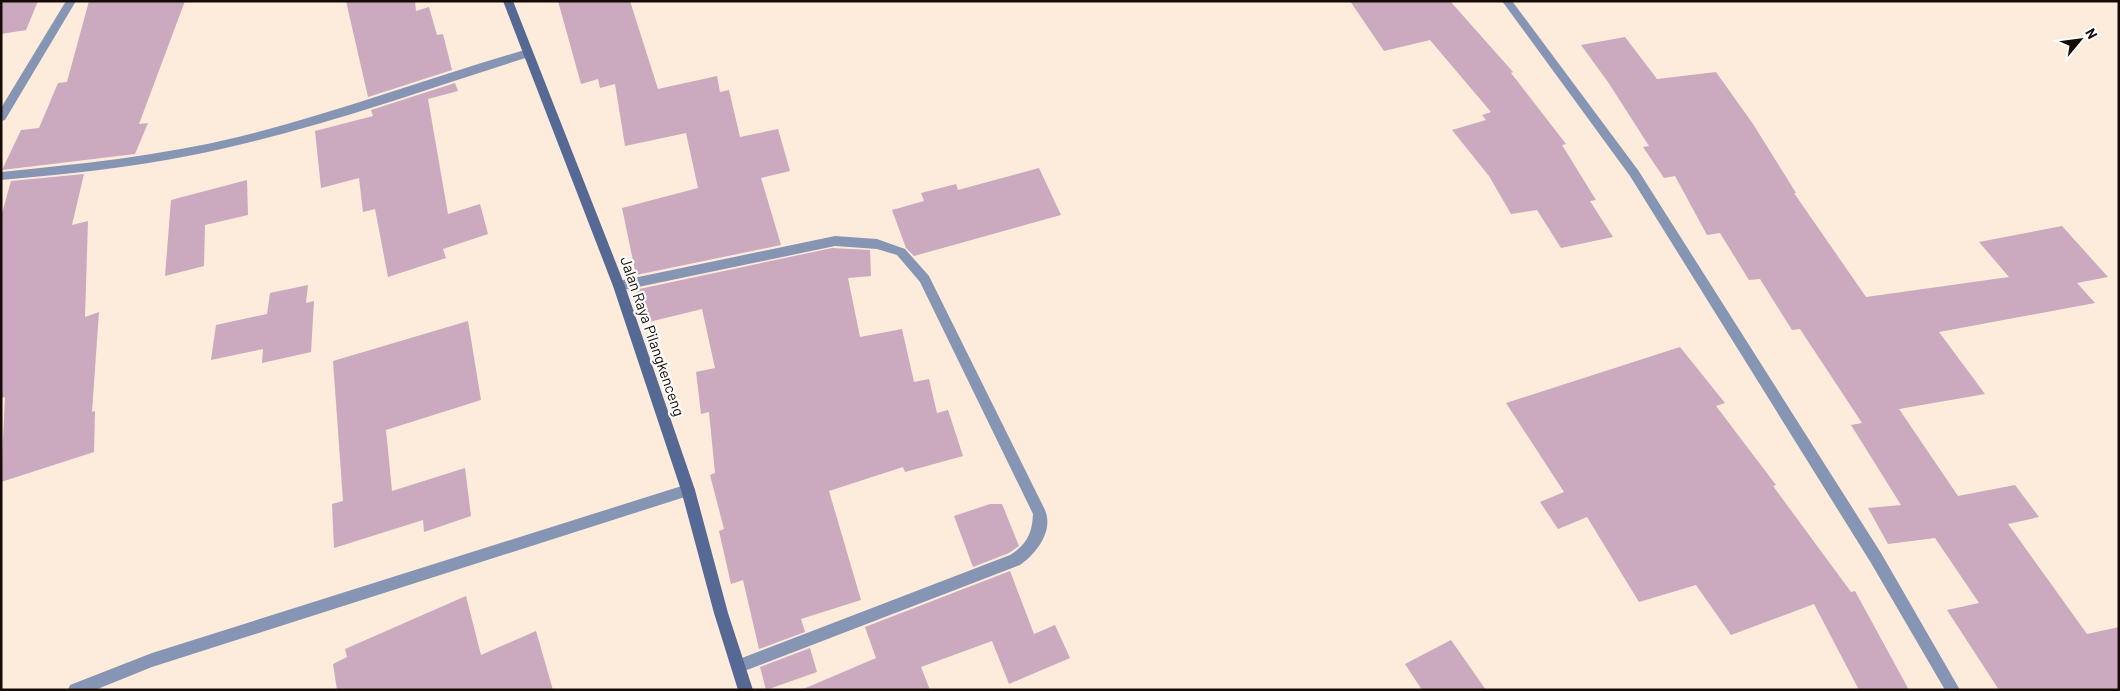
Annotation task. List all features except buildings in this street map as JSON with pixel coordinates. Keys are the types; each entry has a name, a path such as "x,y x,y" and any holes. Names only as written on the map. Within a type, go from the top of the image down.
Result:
{"main road":[{"name":"Jalan Raya Pilangkenceng","path":"508,1 620,286 688,490 721,614 746,690"}],"street":[{"path":"1,118 71,1"},
{"path":"1507,1 1634,173 1876,558 1953,690"},
{"path":"1,176 85,168 193,151 293,127 528,53"},
{"path":"620,286 835,241 877,244 900,252 926,279 1040,514 1040,526 1035,542 1030,550 1015,560 739,666"},
{"path":"75,690 152,660 688,490"}]}
